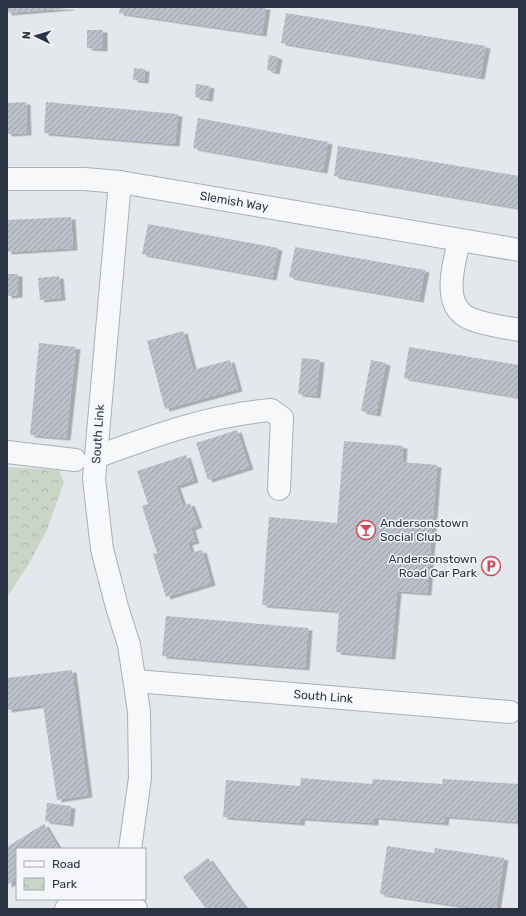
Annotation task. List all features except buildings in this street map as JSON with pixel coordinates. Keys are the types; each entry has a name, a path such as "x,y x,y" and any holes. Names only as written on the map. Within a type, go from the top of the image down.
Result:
{"street":[{"name":"Slemish Way","path":"7,180 84,179 120,182 459,241 519,250"},
{"name":"South Link","path":"120,182 85,458 94,479 102,549 116,607 129,645 136,681 141,748 140,778 130,848"},
{"path":"459,241 451,276 452,294 457,310 470,319 519,330"},
{"path":"7,452 85,458 195,423 244,412 271,410 282,418 279,489"},
{"name":"South Link","path":"136,681 510,712"},
{"path":"66,909 77,904 96,900 123,903"}],"green space":[{"path":"7,467 59,470 64,482 46,532 27,567 7,597"}],"place":[{"name":"Andersonstown Social Club","path":"366,530"},
{"name":"Andersonstown Road Car Park","path":"491,566"}]}
